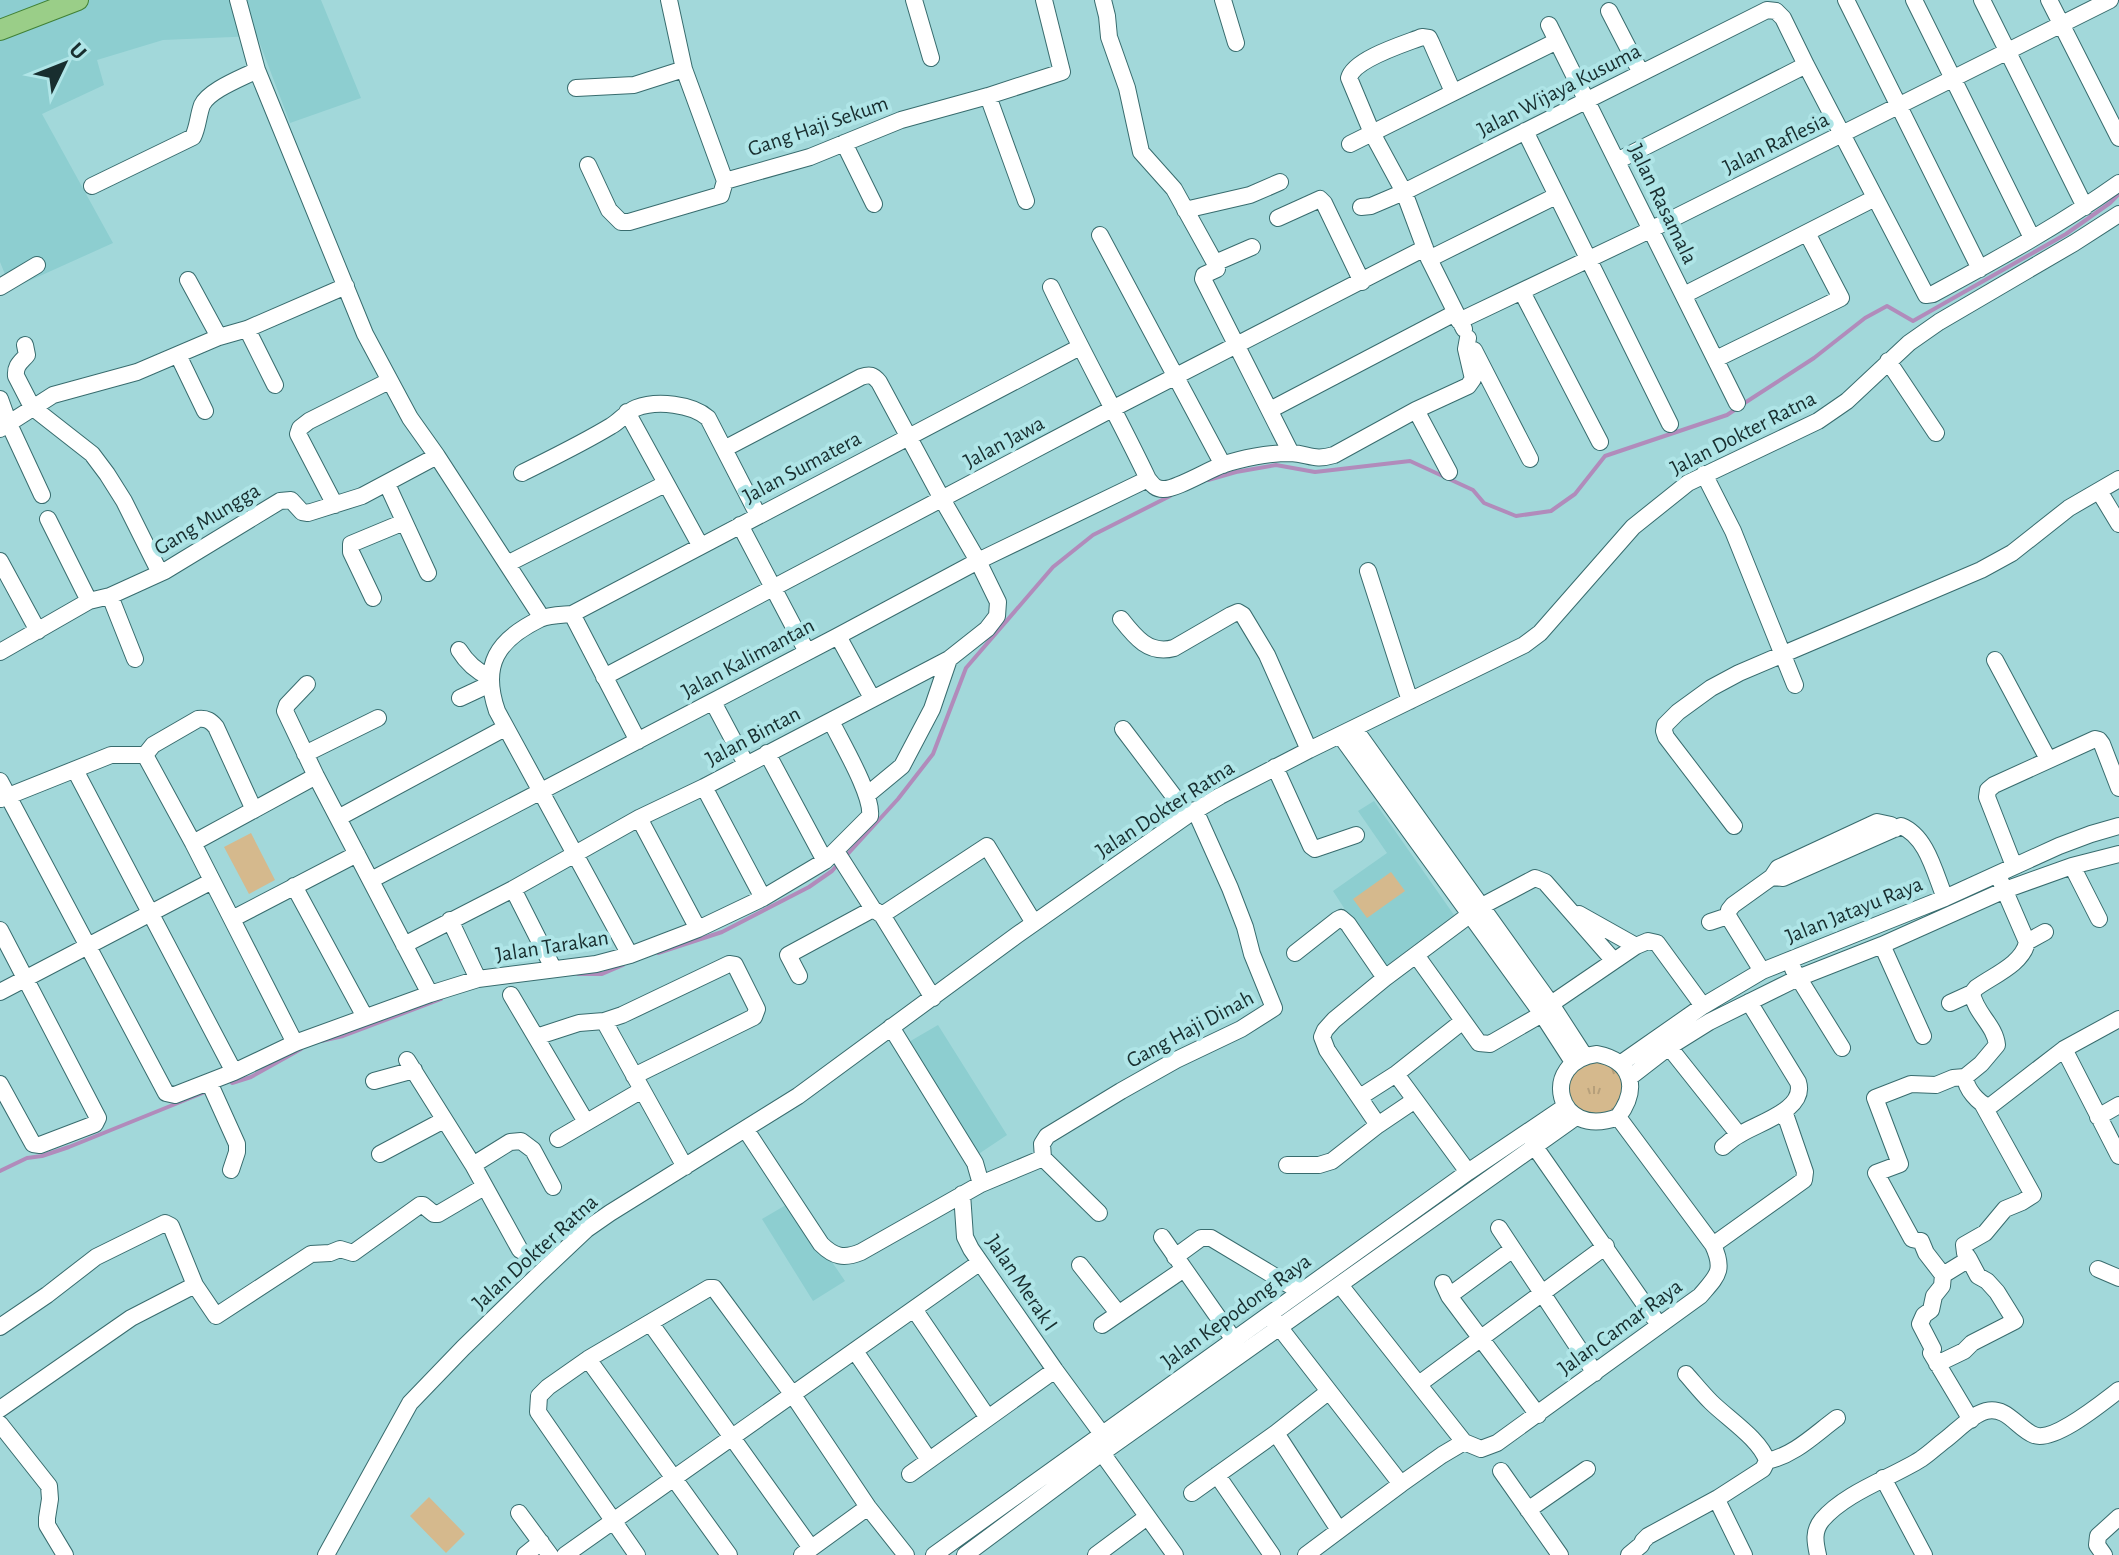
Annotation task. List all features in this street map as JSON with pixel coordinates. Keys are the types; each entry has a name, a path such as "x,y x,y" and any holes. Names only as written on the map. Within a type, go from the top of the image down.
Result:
{"main road":[{"path":"0,30 78,0"}],"street":[{"path":"238,0 257,70 365,334 410,418 542,618 510,638 496,654 490,681 497,711 630,955"},
{"name":"Gang Haji Sekum","path":"669,0 684,69 725,181 810,157 901,120 1062,72 1044,0"},
{"path":"914,0 931,58"},
{"path":"1103,0 1109,37 1127,88 1141,152 1174,189 1215,263 1217,269 1204,275 1203,281 1291,453"},
{"path":"1223,0 1236,43"},
{"path":"1846,0 1980,269"},
{"path":"1914,0 2032,238"},
{"path":"1982,0 2085,207"},
{"path":"2049,0 2119,138"},
{"path":"2111,0 2119,10"},
{"name":"Jalan Raflesia","path":"1270,410 1457,317 1522,292 1650,230 2111,0"},
{"name":"Jalan Wijaya Kusuma","path":"1361,207 1404,192 1767,10 1776,11 1783,18 1806,65"},
{"path":"1609,11 1641,73"},
{"name":"Jalan Rasamala","path":"1549,25 1737,403"},
{"path":"1453,92 1429,38 1422,37 1360,64 1351,71 1349,78 1372,133 1404,192 1427,254 1530,459"},
{"path":"1350,144 1557,41"},
{"path":"1617,161 1806,65 1926,295 1980,269 2085,207 2119,183"},
{"path":"576,88 634,85 684,69"},
{"path":"92,186 193,137 208,96 257,70"},
{"path":"988,96 1026,201"},
{"path":"1525,131 1670,424"},
{"path":"844,143 874,204"},
{"path":"588,165 609,210 621,222 721,195 725,181"},
{"path":"1185,210 1250,195 1280,182"},
{"name":"Jalan Jawa","path":"604,677 1114,408 1362,282 1556,196"},
{"path":"1684,295 1875,198"},
{"path":"1278,218 1320,199 1362,282"},
{"name":"Jalan Dokter Ratna","path":"326,1555 410,1403 587,1229 798,1096 1192,812 1275,767 1524,645 1550,622 1633,527 1688,483 1818,421 1847,401 1888,361 1939,322 2119,214"},
{"path":"1716,359 1841,298 1807,233"},
{"path":"1100,235 1223,465"},
{"path":"1215,263 1252,247"},
{"path":"0,287 37,265"},
{"path":"188,280 219,337"},
{"path":"4,426 53,395 137,372 346,286"},
{"path":"1051,287 1148,479 1156,488 1166,489 1223,465 1254,457 1291,453 1320,459 1334,455 1416,410 1468,386 1473,379 1466,349 1468,338"},
{"path":"1522,292 1600,442"},
{"path":"247,329 275,385"},
{"path":"25,345 27,355 15,370 32,407 92,454 124,501 160,573"},
{"name":"Jalan Sumatera","path":"542,618 572,614 1080,347"},
{"path":"178,355 205,411"},
{"path":"1888,361 1936,433"},
{"name":"Jalan Bintan","path":"404,945 513,889 639,818 949,659 987,629 997,616 998,602 978,561 873,376 868,375 724,449"},
{"path":"335,505 298,434 300,428 389,381"},
{"path":"0,399 4,426 42,495"},
{"path":"522,473 612,426 627,412 653,404 669,405 701,412 708,418 758,515"},
{"path":"1416,410 1449,472"},
{"path":"627,412 700,545"},
{"name":"Gang Mungga","path":"0,652 89,601 110,596 160,573 280,501 294,502 305,513 335,505 387,484 437,456"},
{"path":"1704,474 1733,531 1795,685"},
{"name":"Jalan Kalimantan","path":"371,880 978,561 1148,479"},
{"path":"1734,826 1666,737 1665,725 1678,712 1711,688 1739,673 1981,570 2012,553 2069,508 2119,479"},
{"path":"387,484 428,573"},
{"path":"507,564 665,484"},
{"path":"2099,491 2119,524"},
{"path":"48,519 89,601"},
{"path":"373,598 351,552 351,544 404,522"},
{"path":"740,525 807,652"},
{"path":"0,561 38,631"},
{"path":"1368,571 1410,701"},
{"path":"110,596 135,659"},
{"path":"1121,619 1134,636 1147,646 1165,651 1231,615 1238,612 1243,615 1267,655 1309,750"},
{"path":"572,614 638,741"},
{"path":"838,636 872,698"},
{"path":"459,650 490,681"},
{"path":"831,721 867,795 902,766 932,709 949,659"},
{"path":"1995,660 2048,759"},
{"path":"460,698 490,681"},
{"path":"307,684 285,711 430,994"},
{"path":"713,702 746,764"},
{"path":"305,754 378,718"},
{"path":"145,755 153,745 198,719 207,719 220,733 254,810"},
{"path":"338,818 505,728"},
{"path":"1123,729 1192,812"},
{"path":"1347,732 1579,1058"},
{"path":"2014,866 1987,797 1988,790 1994,785 2095,739 2102,744 2116,768 2119,788"},
{"path":"767,753 836,858 878,912 933,998"},
{"path":"87,946 3,792 75,770 111,755 145,755"},
{"path":"145,755 295,1043"},
{"path":"1275,767 1311,846 1323,848 1356,835"},
{"path":"75,770 234,1072"},
{"path":"193,843 316,776"},
{"path":"704,787 763,898"},
{"name":"Jalan Tarakan","path":"87,946 166,1093 175,1095 295,1043 430,994 478,979 596,964 630,955 698,929 836,858 870,816 867,795"},
{"name":"Gang Haji Dinah","path":"1043,1158 1042,1144 1047,1136 1176,1060 1241,1029 1274,1008 1230,888 1192,812"},
{"path":"639,818 698,929"},
{"path":"1762,971 1728,916 1729,910 1738,900 1772,877 1778,868 1877,822 1895,829 1906,827 1916,835 1945,898"},
{"name":"Jalan Jatayu Raya","path":"1625,1071 1703,1006 1762,971 1945,898 2091,834 2119,826"},
{"path":"799,976 788,955 878,912 987,846 1034,923"},
{"path":"232,919 357,854"},
{"name":"Jalan Jatayu Raya","path":"1625,1071 1709,1022 1798,978 1882,945 2005,890 2072,866 2119,854"},
{"path":"2072,866 2099,919"},
{"path":"1950,1003 1972,993 2025,952 2027,942 1997,874"},
{"path":"1378,1125 1327,1050 1322,1037 1325,1030 1385,978 1475,911 1535,878 1545,882 1614,961"},
{"path":"0,992 212,881"},
{"path":"294,886 365,1017"},
{"path":"513,889 553,968"},
{"path":"1571,910 1636,946"},
{"path":"1710,922 1728,916"},
{"path":"1295,953 1341,918 1385,978"},
{"path":"450,920 478,979"},
{"path":"0,930 98,1118 95,1124 40,1145 33,1144 0,1084"},
{"path":"2027,942 2045,932"},
{"path":"1416,955 1479,1043 1484,1044 1490,1044 1547,1009 1636,946 1648,941 1657,943 1703,1006"},
{"path":"1882,945 1923,1036"},
{"path":"1789,960 1842,1048"},
{"path":"536,1037 579,1023 604,1021 622,1015 729,964 738,968 757,1009 752,1019 638,1083 558,1139"},
{"path":"1971,1420 1931,1353 1933,1349 1920,1324 1924,1315 1931,1310 1934,1296 1942,1286 1943,1275 1921,1241 1912,1239 1876,1173 1900,1164 1875,1098 1911,1084 1936,1085 1965,1077 1981,1064 1997,1045 1997,1038 1975,1006 1972,993"},
{"path":"511,995 586,1122"},
{"path":"1723,1147 1790,1106 1800,1093 1798,1082 1749,1002"},
{"path":"1983,1105 1989,1107 1996,1103 2064,1049 2119,1019"},
{"path":"604,1021 685,1167"},
{"path":"1360,1097 1396,1074 1463,1021"},
{"path":"891,1027 975,1163 981,1184"},
{"path":"1669,1047 1739,1135"},
{"path":"2064,1049 2119,1156"},
{"path":"1597,1054 1610,1056 1625,1071 1631,1089 1629,1100 1618,1117 1596,1123 1586,1122 1571,1111 1561,1090 1562,1082 1568,1068 1579,1058 1597,1054"},
{"path":"374,1081 410,1065 473,1165 520,1250"},
{"path":"1396,1074 1468,1172"},
{"path":"1937,1364 2015,1321 1997,1292 1978,1276 1964,1245 1985,1233 2005,1209 2033,1195 1983,1105 1965,1082 1965,1077"},
{"path":"209,1082 237,1144 231,1170"},
{"path":"1287,1165 1319,1165 1332,1161 1415,1100"},
{"path":"2098,1117 2119,1105"},
{"path":"1618,1117 1713,1245 1804,1180 1805,1172 1790,1106"},
{"name":"Jalan Kepodong Raya","path":"965,1555 1095,1452 1111,1434 1234,1340 1340,1285 1535,1147 1571,1111"},
{"name":"Jalan Kepodong Raya","path":"1111,1434 1274,1321 1301,1292 1468,1172 1571,1111"},
{"path":"380,1154 444,1120"},
{"path":"746,1130 821,1244 837,1256 861,1252 981,1184 1043,1158 1099,1213"},
{"path":"473,1165 510,1142 521,1141 533,1150 553,1187"},
{"path":"1535,1147 1659,1325"},
{"path":"0,1327 96,1257 165,1223 171,1226 195,1285 216,1316 311,1254 340,1249 353,1253 420,1205 438,1214 484,1187"},
{"name":"Jalan Merak I","path":"962,1194 965,1237 979,1263 1055,1370 1111,1434"},
{"path":"1499,1228 1595,1373"},
{"path":"1162,1237 1234,1340"},
{"path":"1102,1325 1180,1263 1201,1238 1211,1238 1301,1292"},
{"name":"Jalan Camar Raya","path":"1464,1442 1481,1449 1497,1443 1700,1296 1719,1272 1719,1259 1713,1245"},
{"path":"1419,1384 1606,1246"},
{"path":"1513,1249 1446,1290 1538,1415"},
{"path":"1943,1275 1969,1259"},
{"path":"565,1555 979,1263"},
{"path":"1080,1265 1118,1313"},
{"path":"2098,1269 2119,1278"},
{"path":"0,1409 131,1318 195,1285"},
{"path":"1308,1554 1401,1484 1464,1442 1340,1285"},
{"path":"637,1555 538,1412 539,1396 588,1359 709,1288 714,1288 793,1395 868,1507 906,1555"},
{"path":"914,1309 988,1418"},
{"path":"1274,1321 1401,1484"},
{"path":"651,1324 733,1437 806,1552 868,1507"},
{"path":"855,1351 929,1460"},
{"path":"588,1359 729,1555"},
{"path":"910,1474 1055,1370"},
{"path":"1629,1555 1648,1536 1718,1498 1763,1469 1767,1461 1757,1444 1686,1374"},
{"path":"1818,1555 1815,1536 1822,1520 1883,1478 1921,1459 1983,1412 1999,1412 2034,1435 2044,1436 2074,1421 2119,1390"},
{"path":"1192,1493 1328,1392"},
{"path":"1767,1461 1782,1458 1837,1418"},
{"path":"1,1427 49,1486 47,1525 65,1555"},
{"path":"1276,1433 1339,1530"},
{"path":"1095,1452 1175,1555"},
{"name":"Jalan Kepodong Raya","path":"934,1555 1095,1452"},
{"path":"1528,1510 1587,1469"},
{"path":"1501,1471 1560,1555"},
{"path":"1217,1475 1272,1555"},
{"path":"1883,1478 1924,1555"},
{"path":"1718,1498 1744,1555"},
{"path":"519,1513 545,1549 525,1555"},
{"path":"1096,1555 1147,1517"},
{"path":"2104,1555 2097,1545 2098,1536 2119,1517"}],"shaded area":[{"path":"0,0 321,0 361,98 290,123 257,36 163,40 97,60 104,85 42,114 113,243 11,289 0,262"},
{"path":"1374,801 1454,915 1383,968 1333,891 1387,853 1358,811"},
{"path":"938,1025 1007,1135 977,1155 907,1043"},
{"path":"791,1202 845,1281 813,1301 762,1219"}],"green space":[{"path":"251,833 275,880 249,894 224,847"},
{"path":"1391,872 1405,891 1367,918 1353,899"},
{"path":"1598,1060 1619,1071 1625,1087 1615,1110 1591,1116 1576,1108 1568,1093 1570,1076 1575,1069"},
{"path":"429,1497 465,1534 446,1553 410,1516"}],"waterway":[{"path":"1743,404 1814,358 1865,318 1887,306 1913,321 2066,234 2119,194"},
{"path":"1208,480 1276,465 1315,472 1410,461 1473,490 1484,503 1516,516 1551,511 1575,494 1605,456 1727,415 1736,409"},
{"path":"845,857 898,799 933,754 966,668 1053,567 1093,535 1170,496"},
{"path":"658,953 722,932 809,887 839,863"},
{"path":"578,974 602,974 623,965"},
{"path":"321,1041 343,1036 441,999"},
{"path":"232,1083 251,1077 301,1049"},
{"path":"0,1171 27,1158 69,1147 210,1090"}],"tunnel":[{"path":"520,1250 536,1277"}]}
